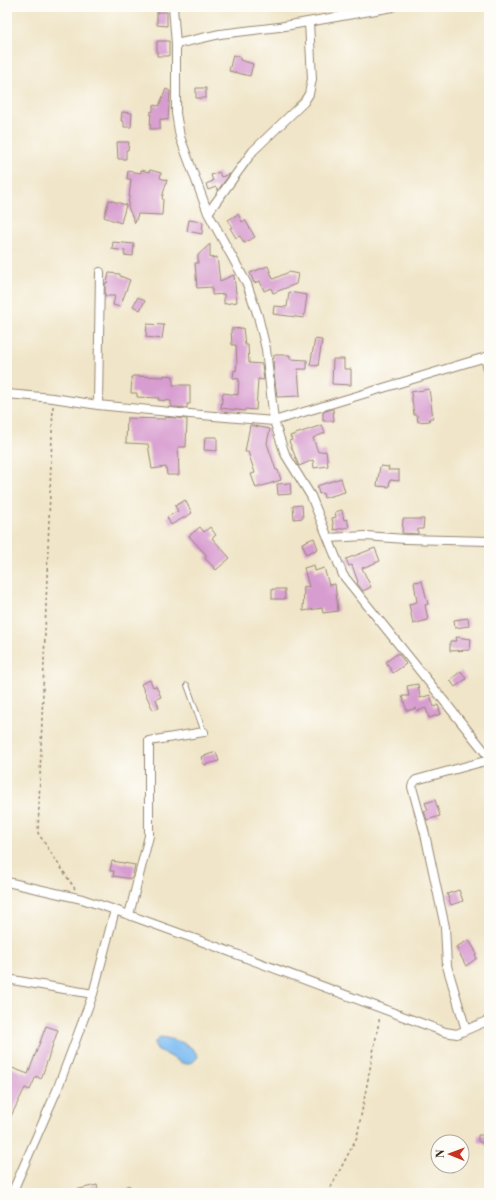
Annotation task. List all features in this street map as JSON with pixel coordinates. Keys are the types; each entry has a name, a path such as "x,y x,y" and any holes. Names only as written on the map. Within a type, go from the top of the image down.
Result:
{"street":[{"path":"173,7 176,44 176,113 180,137 208,213 247,284 258,316 266,349 274,421 285,454 311,496 343,575 489,757"},
{"path":"176,44 220,34 279,27 393,7"},
{"path":"208,213 253,151 304,102 312,79 310,22"},
{"path":"98,406 100,272"},
{"path":"7,394 53,398 98,406 274,421 487,357 489,373"},
{"path":"328,538 366,536 405,539 489,541"},
{"path":"129,915 150,836 149,741 204,732"},
{"path":"466,1030 447,966 445,927 425,834 412,787 416,780 489,760"},
{"path":"7,882 82,899 115,910 445,1032 457,1034 489,1020"},
{"path":"12,1193 57,1090 93,994 115,910"},
{"path":"7,979 93,994"}],"lane":[{"path":"187,685 204,732"}],"path":[{"path":"53,398 38,833 82,899"},
{"path":"328,1193 357,1137 382,1008"}],"water":[{"path":"160,1037 182,1042 192,1048 198,1057 193,1062 184,1064 157,1049 154,1043"}],"building":[{"path":"157,12 167,12 167,26 157,25"},
{"path":"157,41 169,41 169,56 157,56"},
{"path":"233,55 240,57 240,60 253,64 250,76 229,71"},
{"path":"196,88 206,88 206,98 196,98"},
{"path":"166,89 170,91 168,120 160,119 160,129 150,129 151,111 153,112 153,105 159,106"},
{"path":"122,112 132,113 131,127 124,127 124,121 121,121"},
{"path":"117,142 129,142 128,150 126,150 126,159 118,159"},
{"path":"141,170 149,172 150,170 161,173 160,178 167,180 162,198 162,215 138,214 135,223 128,207 131,179 127,179 128,171 141,173"},
{"path":"219,172 221,177 230,174 218,190 216,187 208,190 206,184 213,181 211,175"},
{"path":"109,200 126,205 121,223 104,217"},
{"path":"238,214 242,222 245,220 255,237 244,243 240,236 236,238 230,228 232,227 228,220"},
{"path":"189,220 203,222 202,234 187,231"},
{"path":"113,242 134,244 133,256 124,255 125,251 112,249"},
{"path":"210,244 210,258 217,257 220,281 234,275 237,302 224,304 224,294 212,295 212,287 197,288 195,263 198,263 198,255"},
{"path":"268,266 273,279 289,272 298,274 296,284 273,293 271,288 264,291 260,281 254,283 250,273"},
{"path":"109,273 120,274 120,276 130,280 120,307 113,305 115,296 105,296 105,283 107,283"},
{"path":"289,292 307,295 304,318 273,314 274,306 287,307"},
{"path":"138,297 145,301 140,310 133,306"},
{"path":"147,324 164,325 162,339 146,337"},
{"path":"243,328 245,345 248,345 249,363 262,364 264,380 258,379 256,410 245,409 245,411 221,408 223,393 238,395 239,379 233,378 237,363 236,345 232,345 231,329"},
{"path":"315,339 322,340 318,366 310,365"},
{"path":"274,355 290,355 290,359 307,360 307,369 298,369 300,396 277,397 273,365"},
{"path":"333,359 344,359 344,369 351,369 351,385 332,384"},
{"path":"164,375 173,376 173,385 190,385 190,404 187,404 187,408 171,407 171,401 158,400 159,398 137,397 137,393 131,393 132,376 164,377"},
{"path":"429,389 433,418 429,418 430,421 418,422 417,415 414,415 411,392"},
{"path":"333,409 334,421 323,421 323,412"},
{"path":"165,417 187,419 186,447 178,447 179,475 167,475 166,467 152,469 148,444 126,443 127,418 165,419"},
{"path":"250,425 270,429 267,443 281,480 256,488 251,474 255,473 248,452 245,452"},
{"path":"322,425 325,433 313,438 318,452 326,451 328,466 314,468 313,460 299,466 289,441 292,440 290,436"},
{"path":"205,437 217,437 217,451 204,450"},
{"path":"380,466 389,467 388,470 399,470 399,481 390,480 389,487 377,486"},
{"path":"341,478 345,492 324,498 323,493 319,494 317,486"},
{"path":"290,483 291,494 278,495 277,484"},
{"path":"185,500 192,513 171,525 167,517 178,511 175,506"},
{"path":"302,505 303,518 294,519 293,506"},
{"path":"342,510 344,520 347,519 349,527 334,530 332,518 336,517 335,512"},
{"path":"403,519 424,519 423,529 418,529 418,534 402,533"},
{"path":"200,527 204,532 210,527 216,535 212,538 230,558 216,570 205,558 207,556 189,536"},
{"path":"314,538 318,549 306,554 302,543"},
{"path":"375,548 380,561 362,568 371,587 363,591 357,583 358,582 352,565 349,566 346,559"},
{"path":"314,565 315,571 324,568 329,585 335,584 338,611 323,613 322,608 303,611 304,586 309,587 304,568"},
{"path":"422,581 428,604 425,605 428,620 413,624 409,604 417,602 414,582"},
{"path":"272,589 285,589 285,599 272,599"},
{"path":"468,618 469,626 455,628 454,620"},
{"path":"456,637 471,639 470,650 450,651 450,641 457,641"},
{"path":"398,653 406,664 393,673 386,662"},
{"path":"461,671 466,679 455,687 450,680"},
{"path":"150,680 153,687 156,686 161,697 156,699 159,708 153,710 141,684"},
{"path":"418,684 420,698 430,695 434,707 438,705 441,714 429,718 426,708 417,711 416,708 407,711 402,696 409,696 407,686"},
{"path":"216,752 219,761 204,765 201,757"},
{"path":"435,800 440,816 427,820 424,811 428,810 425,803"},
{"path":"112,861 135,865 132,879 113,876 114,871 110,871"},
{"path":"459,890 463,901 451,905 447,894"},
{"path":"469,940 475,950 475,955 477,958 466,966 456,947"},
{"path":"46,1026 58,1030 41,1079 36,1076 30,1090 25,1088 7,1124 7,1066 28,1074"},
{"path":"478,1135 489,1135 489,1147 478,1141"},
{"path":"97,1185 99,1193 76,1193 75,1190"}]}
